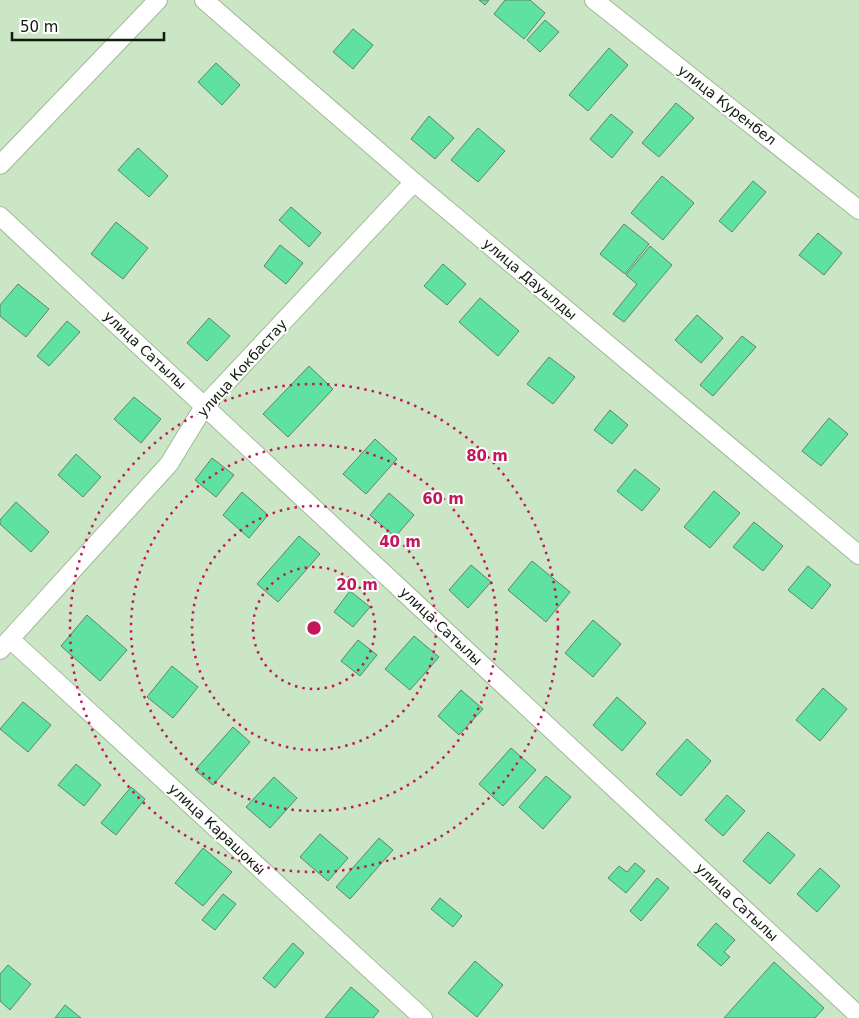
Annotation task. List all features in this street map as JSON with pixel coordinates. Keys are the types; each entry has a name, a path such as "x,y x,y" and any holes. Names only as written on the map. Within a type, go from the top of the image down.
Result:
{"street":[{"path":"0,165 158,0"},
{"name":"улица Дауылды","path":"204,0 414,182 859,555"},
{"name":"улица Куренбел","path":"594,0 859,210"},
{"name":"улица Кокбастау","path":"5,644 169,464 205,405 414,182"},
{"name":"улица Сатылы","path":"0,216 859,1016"},
{"name":"улица Карашокы","path":"5,644 423,1018"}],"building":[{"path":"479,0 489,0 485,5"},
{"path":"505,0 530,0 545,13 524,39 494,14"},
{"path":"545,20 559,32 540,52 527,40"},
{"path":"353,29 373,45 353,69 333,52"},
{"path":"609,48 628,65 588,111 569,95"},
{"path":"216,63 240,85 222,105 198,82"},
{"path":"676,103 694,118 659,157 642,143"},
{"path":"611,114 633,132 612,158 590,139"},
{"path":"429,116 454,138 435,159 411,139"},
{"path":"478,128 505,151 478,182 451,160"},
{"path":"138,148 168,176 149,197 118,170"},
{"path":"662,176 694,203 663,240 631,213"},
{"path":"753,181 766,192 732,232 719,221"},
{"path":"291,207 321,233 309,247 279,220"},
{"path":"116,222 148,248 123,279 91,254"},
{"path":"624,224 649,244 625,274 600,254"},
{"path":"818,233 842,253 824,275 799,255"},
{"path":"280,245 303,263 286,284 264,266"},
{"path":"650,246 672,265 624,322 613,314 637,284 626,275"},
{"path":"443,264 466,284 447,305 424,286"},
{"path":"18,284 49,309 26,337 0,316 0,305"},
{"path":"480,298 519,331 498,356 459,322"},
{"path":"697,315 723,338 701,363 675,340"},
{"path":"209,318 230,336 207,361 187,343"},
{"path":"67,321 80,332 49,366 37,356"},
{"path":"742,336 756,347 713,396 700,385"},
{"path":"549,357 575,377 553,404 527,384"},
{"path":"309,366 333,389 288,437 263,414"},
{"path":"134,397 161,419 141,443 114,419"},
{"path":"610,410 628,425 612,444 594,430"},
{"path":"829,418 848,434 821,466 802,451"},
{"path":"375,439 397,459 366,494 343,474"},
{"path":"76,454 101,477 83,497 58,475"},
{"path":"212,458 234,475 216,497 195,480"},
{"path":"635,469 660,489 642,511 617,491"},
{"path":"714,491 740,513 710,548 684,527"},
{"path":"242,492 268,515 249,538 223,515"},
{"path":"389,493 414,515 395,537 370,515"},
{"path":"16,502 49,532 31,552 0,524 0,520"},
{"path":"754,522 783,546 763,571 733,547"},
{"path":"299,536 320,554 278,602 257,584"},
{"path":"532,561 570,592 546,622 508,590"},
{"path":"471,565 491,582 468,608 449,590"},
{"path":"808,566 831,585 812,609 788,590"},
{"path":"350,591 370,607 353,627 334,612"},
{"path":"87,615 127,650 100,681 61,646"},
{"path":"593,620 621,644 593,677 565,653"},
{"path":"414,636 439,657 410,690 385,669"},
{"path":"358,640 377,655 360,676 341,661"},
{"path":"172,666 198,687 173,718 147,697"},
{"path":"823,688 847,709 820,741 796,720"},
{"path":"461,690 483,709 459,735 438,716"},
{"path":"617,697 646,723 622,751 593,725"},
{"path":"23,702 51,725 28,752 0,729"},
{"path":"233,727 250,742 213,785 195,770"},
{"path":"687,739 711,761 681,796 656,774"},
{"path":"511,748 536,770 503,806 479,784"},
{"path":"76,764 101,785 84,806 58,785"},
{"path":"546,776 571,797 543,829 519,807"},
{"path":"274,777 297,798 270,828 246,807"},
{"path":"131,787 145,799 116,835 101,823"},
{"path":"727,795 745,811 723,836 705,820"},
{"path":"768,832 795,855 770,884 743,861"},
{"path":"320,834 348,858 328,881 300,857"},
{"path":"379,838 393,850 350,899 336,887"},
{"path":"203,848 232,872 203,906 175,883"},
{"path":"635,863 645,871 626,893 608,878 619,866 627,872"},
{"path":"820,868 840,886 817,912 797,894"},
{"path":"657,878 669,888 641,921 630,911"},
{"path":"223,894 236,904 215,930 202,920"},
{"path":"440,898 462,916 453,927 431,909"},
{"path":"716,923 735,940 724,952 730,957 721,966 697,945"},
{"path":"293,943 304,953 275,988 263,978"},
{"path":"475,961 503,985 477,1017 448,993"},
{"path":"774,962 824,1008 815,1018 724,1018"},
{"path":"8,965 31,984 10,1010 0,1001 0,974"},
{"path":"351,987 379,1011 373,1018 325,1018"},
{"path":"65,1005 81,1018 55,1018"}]}
